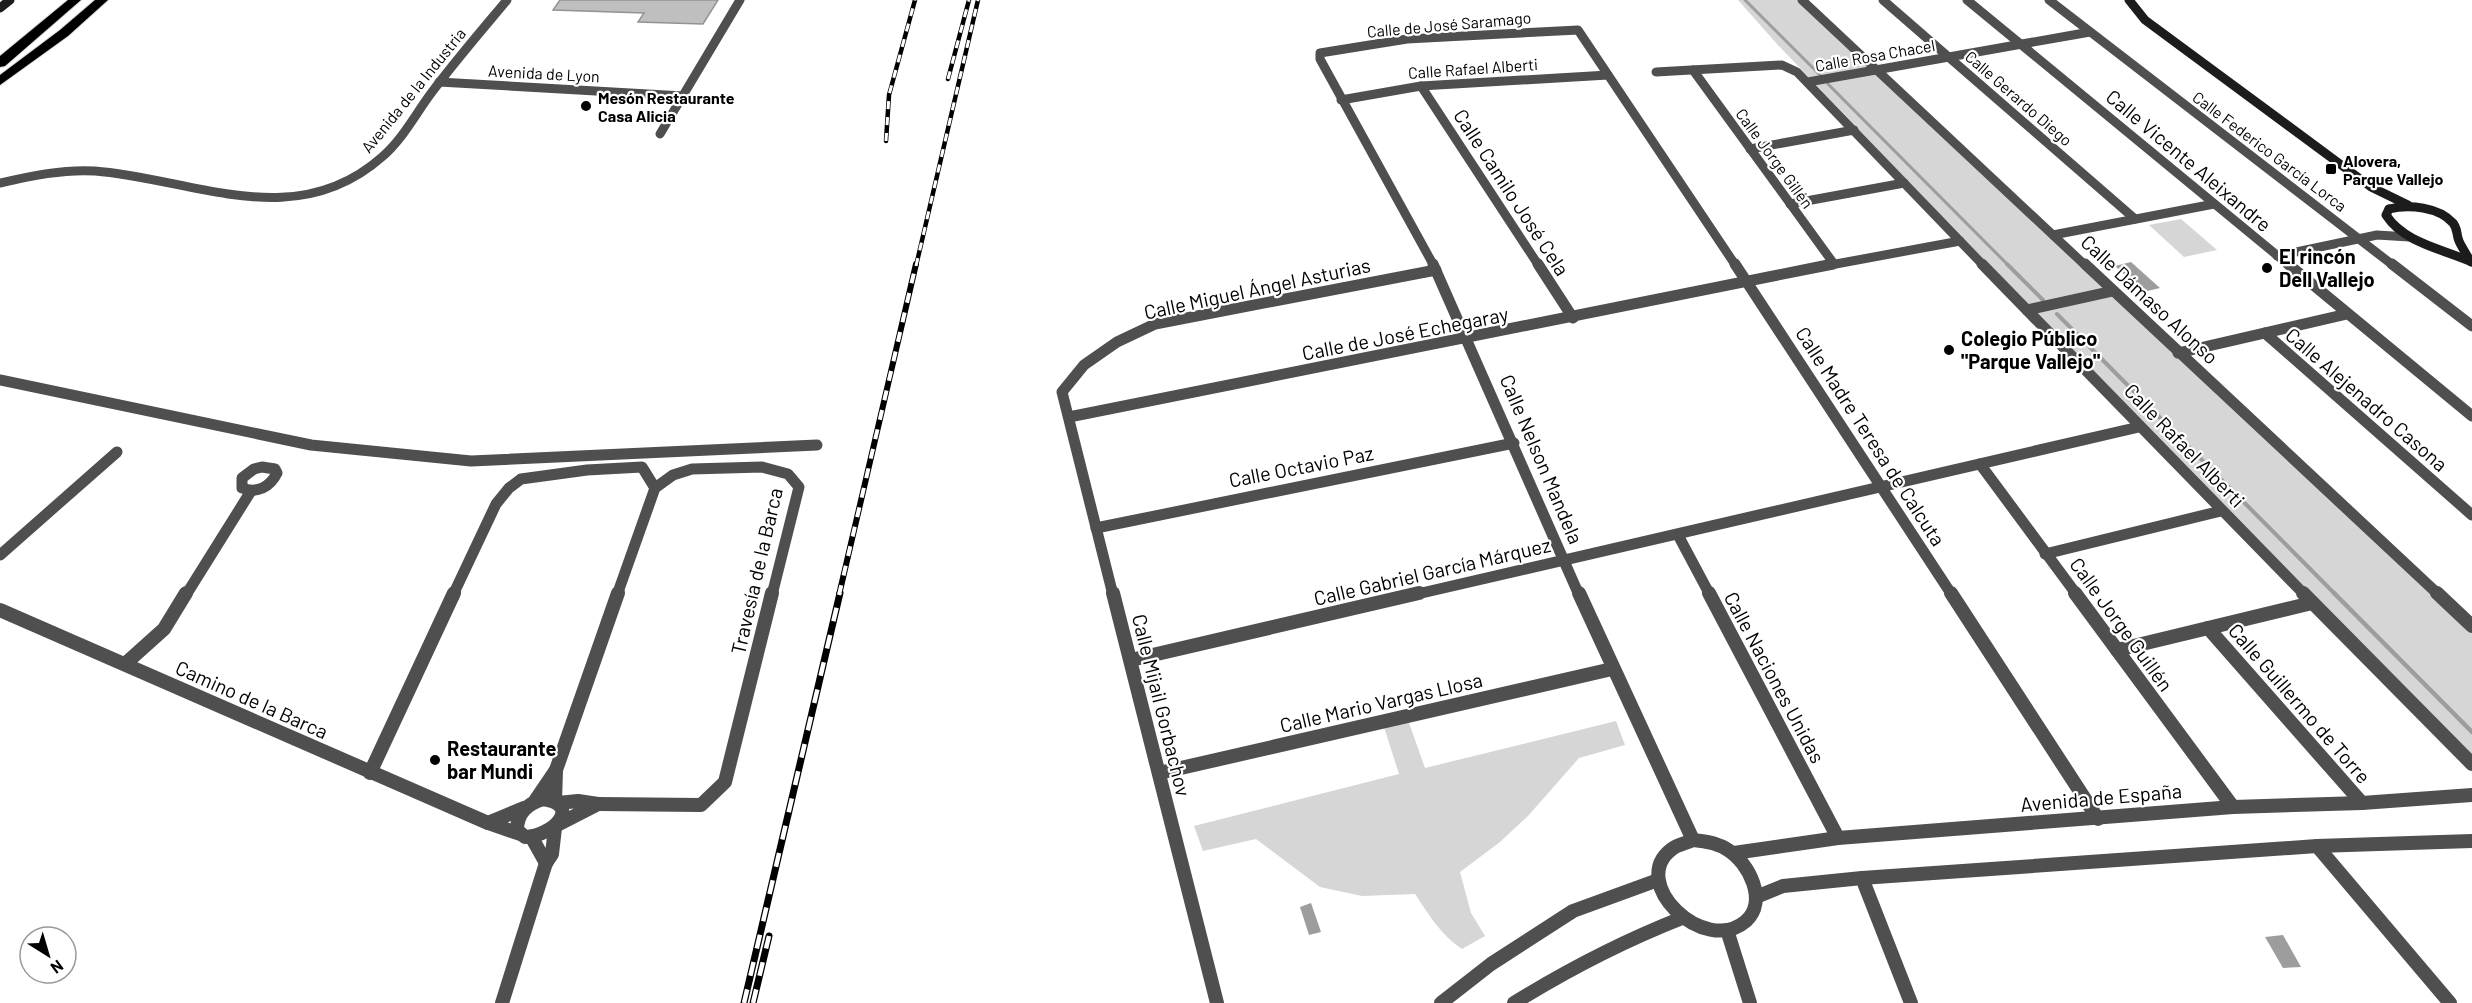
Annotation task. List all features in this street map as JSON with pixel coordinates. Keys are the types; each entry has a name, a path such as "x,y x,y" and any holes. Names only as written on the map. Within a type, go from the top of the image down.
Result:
{"highway":[{"path":"0,63 75,0"},
{"path":"0,81 94,0"},
{"path":"0,81 64,33 102,0"}],"street":[{"path":"0,8 10,0"},
{"name":"Avenida de la Industria","path":"27,177 94,171 263,200 316,194 342,185 383,157 439,82 507,0"},
{"path":"660,134 740,0"},
{"name":"Calle Dámaso Alonso","path":"1802,0 2472,626"},
{"name":"Calle Gerardo Diego","path":"1883,0 2135,219"},
{"name":"Calle Vicente Aleixandre","path":"1967,0 2472,416"},
{"name":"Calle Federico García Lorca","path":"2049,0 2472,326"},
{"path":"2129,0 2145,20 2371,187 2408,205 2429,210 2448,219 2456,227 2458,239 2472,262"},
{"name":"Calle de José Saramago","path":"1341,100 1320,59 1320,53 1407,39 1578,30 1608,75"},
{"name":"Calle Rosa Chacel","path":"1808,82 2090,33"},
{"name":"Calle Rafael Alberti","path":"1656,72 1782,65 1797,72 2139,427 2472,764"},
{"name":"Calle Jorge Gillén","path":"1693,70 1834,264"},
{"name":"Calle Rafael Alberti","path":"1341,100 1421,86 1608,75"},
{"name":"Calle Madre Teresa de Calcuta","path":"1608,75 1748,283 2098,819"},
{"name":"Avenida de Lyon","path":"439,82 682,96"},
{"name":"Calle Camilo José Cela","path":"1421,86 1573,318"},
{"name":"Calle Nelson Mandela","path":"1341,100 1436,270 1612,669 1693,840"},
{"path":"1750,149 1854,130"},
{"path":"0,173 27,177"},
{"path":"0,183 27,177"},
{"path":"1790,204 1904,183"},
{"path":"2371,187 2389,209"},
{"path":"2053,235 2214,204"},
{"path":"2408,205 2389,209 2386,215 2389,222 2409,237"},
{"path":"2377,235 2389,222"},
{"path":"2277,256 2377,235 2409,237 2472,262"},
{"path":"2433,245 2449,244 2458,239"},
{"name":"Calle de José Echegaray","path":"1069,417 1834,264 1960,241"},
{"name":"Calle Miguel Ángel Asturias","path":"1069,417 1062,392 1083,365 1116,342 1155,324 1436,270"},
{"path":"2026,310 2113,291"},
{"path":"2178,353 2347,314"},
{"name":"Calle Alejenadro Casona","path":"2265,333 2472,515"},
{"path":"0,380 310,445 471,461 817,445"},
{"name":"Calle Mijail Gorbachov","path":"1069,417 1217,1003"},
{"name":"Calle Gabriel García Márquez","path":"1131,660 2139,427"},
{"name":"Calle Octavio Paz","path":"1096,528 1514,443"},
{"path":"0,555 117,452"},
{"name":"Calle Jorge Guillén","path":"1980,464 2233,807"},
{"path":"370,773 496,504 508,488 521,479 587,470 642,467 656,488 556,770 517,824 546,863"},
{"name":"Travesía de la Barca","path":"598,804 701,805 725,782 798,487 788,474 762,467 692,469 673,475 656,488"},
{"path":"125,664 164,629 251,491"},
{"path":"2045,554 2221,511"},
{"name":"Calle Naciones Unidas","path":"1678,534 1838,838"},
{"path":"2117,650 2312,603"},
{"name":"Camino de la Barca","path":"0,610 370,773 488,823 526,836"},
{"name":"Calle Guillermo de Torre","path":"2208,628 2362,803"},
{"name":"Calle Mario Vargas Llosa","path":"1159,773 1612,669"},
{"path":"502,1003 546,863 552,854 562,811 556,802 556,770"},
{"name":"Avenida de España","path":"1734,853 1838,838 2233,807 2362,803 2472,795"},
{"path":"488,823 546,799 556,802 578,801 598,804"},
{"path":"526,836 546,835 557,826 598,804"},
{"path":"1707,841 1721,845 1734,853 1746,866 1754,881 1756,897 1754,909 1748,918 1738,926 1727,930 1712,930 1696,927 1682,918 1666,901 1658,880 1663,857 1670,848 1681,842 1707,841"},
{"path":"1756,897 1783,886 1862,878 2317,846 2472,841"},
{"path":"2317,846 2450,1003"},
{"path":"1862,878 1911,1003"},
{"path":"1441,1003 1491,964 1573,911 1658,880"},
{"path":"1514,1003 1556,977 1624,941 1682,918"},
{"path":"1727,930 1750,1003"}],"shaded area":[{"path":"1738,0 1801,0 2472,632 2472,758 2035,314 1777,44"},
{"path":"2181,219 2217,250 2184,257 2149,225"},
{"path":"2131,262 2160,288 2143,292 2115,266"},
{"path":"1408,720 1425,768 1616,721 1625,745 1579,758 1528,816 1500,842 1460,872 1471,913 1485,936 1462,949 1430,917 1415,894 1362,896 1320,887 1256,839 1203,851 1194,826 1399,774 1384,727"},
{"path":"1311,903 1321,932 1309,935 1300,907"},
{"path":"2283,935 2301,967 2283,968 2265,937"}],"building":[{"path":"560,0 718,0 703,24 638,22 644,13 553,10"}],"waterway":[{"path":"1745,0 1821,76"},
{"path":"1828,84 2009,266"},
{"path":"2009,266 2043,300"},
{"path":"2057,314 2336,595"},
{"path":"2334,593 2472,732"}],"railway":[{"path":"886,141 889,95 915,0"},
{"path":"948,79 969,0"},
{"path":"916,266 978,0"},
{"path":"839,595 916,264"},
{"path":"744,1003 840,593"},
{"path":"753,1003 769,936"}],"place":[{"name":"Mesón Restaurante Casa Alicia","path":"586,106"},
{"name":"Alovera, Parque Vallejo","path":"2331,169"},
{"name":"El rincón Dell Vallejo","path":"2267,268"},
{"name":"Colegio Público \"Parque Vallejo\"","path":"1949,350"},
{"name":"Restaurante bar Mundi","path":"435,760"}]}
